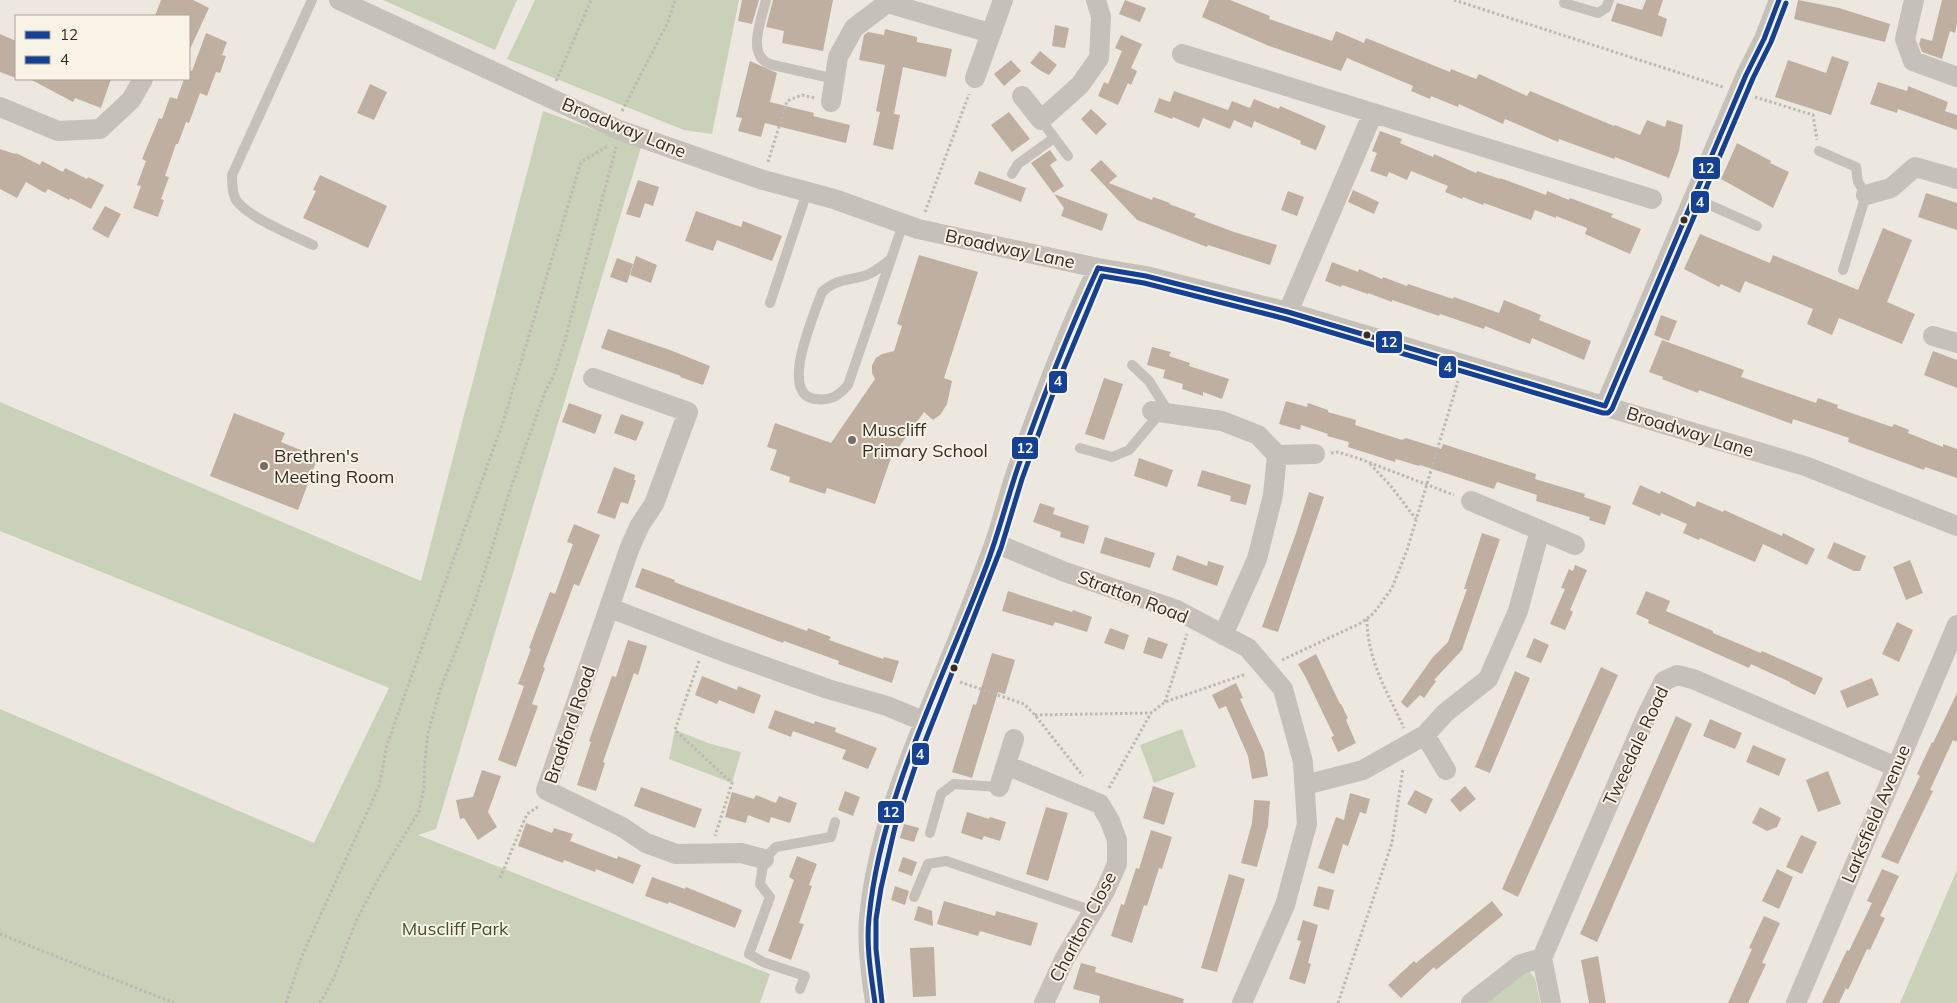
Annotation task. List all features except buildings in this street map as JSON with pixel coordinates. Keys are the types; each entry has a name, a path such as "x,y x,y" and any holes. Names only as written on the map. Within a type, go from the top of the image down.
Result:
{"street":[{"name":"Broadway Lane","path":"339,0 549,98 618,135 763,180 834,199 911,226 1098,268 1146,276 1288,312 1805,466 1957,526"},
{"path":"975,78 1003,0"},
{"path":"1022,96 1040,120 1080,85 1099,58 1101,18 1096,0"},
{"path":"1605,406 1739,92 1764,39 1779,0"},
{"path":"831,102 838,57 854,28 886,1 990,34"},
{"path":"1910,1 1905,39 1913,61 1957,77"},
{"path":"1182,54 1652,199"},
{"path":"0,107 58,131 100,129 132,100 142,80"},
{"path":"1288,312 1373,113"},
{"path":"1866,195 1891,188 1916,167 1957,179"},
{"path":"875,1003 870,968 869,920 874,876 892,808 923,721 943,676 995,543 1017,468 1078,311 1098,268"},
{"path":"1933,336 1957,343"},
{"name":"Bradford Road","path":"593,378 688,412 654,504 630,548 544,797 622,827 646,843 676,854 742,853 764,859"},
{"path":"1161,412 1222,421 1258,435 1277,455 1315,454"},
{"path":"1223,635 1256,559 1273,495 1277,455"},
{"path":"1471,501 1575,545"},
{"path":"1305,785 1363,770 1418,739 1445,713 1488,679 1518,611 1540,530"},
{"name":"Stratton Road","path":"995,543 1065,572 1177,610 1248,648 1283,689 1303,762 1307,824 1285,905 1242,1003"},
{"path":"610,608 828,689 887,706 923,721"},
{"name":"Larksfield Avenue","path":"1796,1003 1957,625"},
{"name":"Tweedale Road","path":"1542,958 1646,717 1664,681 1677,675 1693,679 1896,767"},
{"path":"1000,787 1014,739"},
{"path":"1418,739 1446,770"},
{"path":"1006,765 1100,804"},
{"name":"Charlton Close","path":"1044,1003 1065,958 1105,890 1117,864 1116,840 1110,821 1100,804"},
{"path":"1471,1003 1521,964 1542,958 1551,1003"}],"lane":[{"path":"312,0 232,175 232,186 236,199 248,212 313,245"},
{"path":"766,0 758,39 757,51 760,59 765,63 835,78"},
{"path":"1564,3 1598,14 1606,8 1609,0"},
{"path":"1040,120 1068,156"},
{"path":"1012,174 1018,164 1054,138"},
{"path":"1819,151 1856,167 1858,182 1866,195 1843,270"},
{"path":"770,303 807,192"},
{"path":"1694,198 1757,226"},
{"path":"891,259 867,274 830,284 822,292 798,365 798,382 802,392 811,398 824,400 837,397 848,385 891,259 911,226"},
{"path":"1080,448 1112,458 1129,450 1161,412 1149,381 1132,365"},
{"path":"930,833 941,794 954,784 1000,787"},
{"path":"800,989 805,976 763,962 749,954 770,897 760,884 764,859 776,847 831,836 836,822"},
{"path":"914,897 928,864 946,861 1093,911"}],"path":[{"path":"549,98 591,0"},
{"path":"320,1003 334,978 356,921 377,881 419,811 424,788 428,733 440,690 475,602 511,487 545,392 554,375 565,340 618,135 622,111 667,24 675,0"},
{"path":"1454,0 1813,115 1819,151"},
{"path":"911,226 975,78"},
{"path":"763,180 787,101 802,95 831,102"},
{"path":"286,1003 300,958 379,786 387,745 503,422 581,162 618,135"},
{"path":"1100,804 1151,713 1165,702 1265,668 1362,623 1374,613 1392,588 1416,519 1464,364"},
{"path":"1315,454 1338,452 1471,501"},
{"path":"1368,462 1390,485 1416,519"},
{"path":"1338,1003 1392,843 1403,770 1418,739 1378,672 1370,653 1367,637 1367,618"},
{"path":"1165,702 1192,619"},
{"path":"705,644 675,730 732,783 710,854"},
{"path":"943,676 1024,704 1086,779"},
{"path":"1035,715 1151,713"},
{"path":"500,878 527,814 544,797"},
{"path":"0,934 174,1003"}],"green space":[{"path":"383,0 517,0 495,50"},
{"path":"535,0 739,0 712,134 684,130 507,59"},
{"name":"Muscliff Park","path":"543,111 641,147 436,829 418,835 770,974 760,1003 0,1003 0,709 314,843 389,688 0,531 0,402 421,581"},
{"path":"1182,729 1196,767 1154,783 1140,745"},
{"path":"675,730 708,743 741,752 732,783 669,759"},
{"path":"1957,870 1957,1003 1900,1003"},
{"path":"1528,970 1535,978 1540,1003 1479,1003"}],"transit line":[{"name":"12","path":"1605,406 1746,75 1764,39 1779,0"},
{"name":"4","path":"882,1002 876,949 876,919 895,827 915,767 1001,548 1022,479 1053,394 1102,276 1144,283 1286,319 1608,413 1612,409 1753,78 1771,42 1786,3"},
{"name":"12","path":"1098,268 1146,276 1288,312 1605,406"},
{"name":"12","path":"875,1003 869,960 868,929 876,873 886,828 916,738 987,564 1036,416 1098,268"}],"place":[{"name":"Muscliff Primary School","path":"852,440"},
{"name":"Brethren's Meeting Room","path":"264,466"}]}
